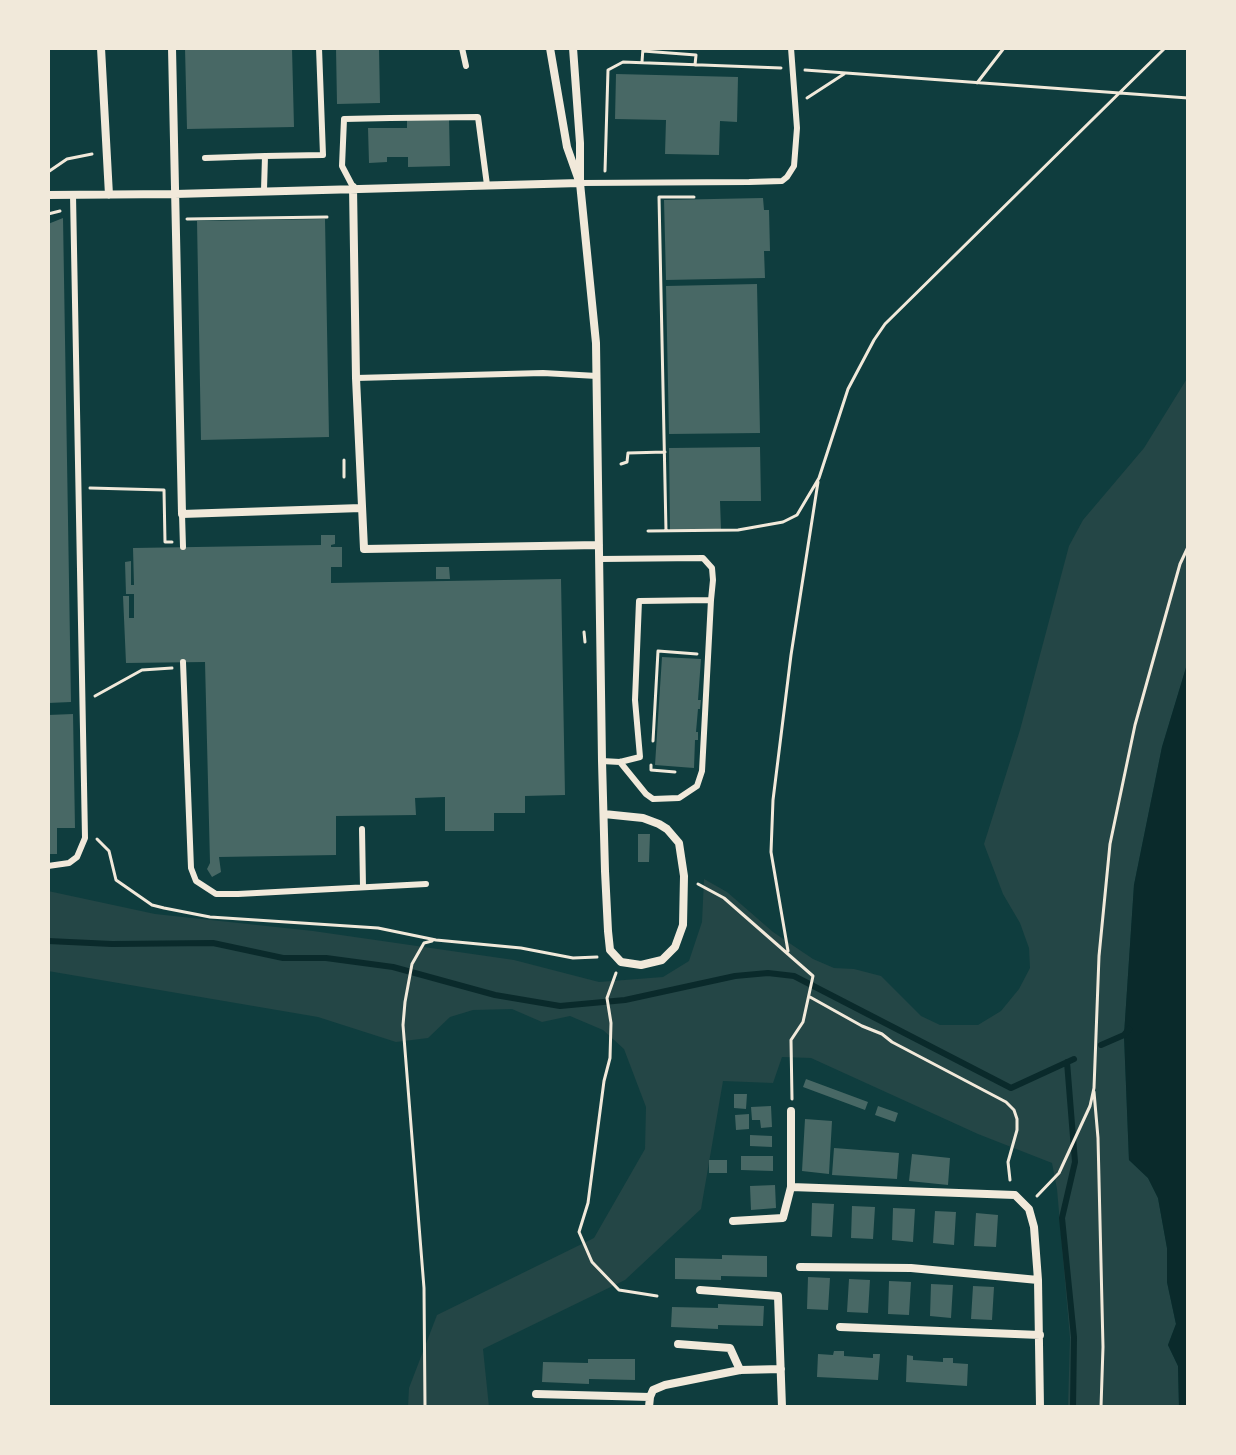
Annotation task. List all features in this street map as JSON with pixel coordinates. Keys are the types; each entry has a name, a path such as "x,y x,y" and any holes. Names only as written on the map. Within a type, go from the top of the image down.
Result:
{"street":[{"path":"101,48 109,195"},
{"path":"172,48 182,514 361,508"},
{"path":"550,48 567,147 580,183"},
{"path":"573,48 580,183 593,299 597,376 602,761 608,931 613,955 621,962 651,964 662,960 675,947 683,925 684,876 679,843 667,829 643,818 604,814"},
{"path":"48,197 580,183"},
{"path":"353,187 356,378 364,549 599,545"},
{"path":"733,1221 783,1218 791,1187 791,1111"},
{"path":"791,1187 1015,1195 1029,1209 1032,1218 1038,1280 1040,1407"},
{"path":"800,1267 911,1268 1038,1280"},
{"path":"700,1290 778,1296 782,1407"},
{"path":"840,1327 1040,1335"},
{"path":"678,1344 730,1348 740,1370"},
{"path":"649,1407 653,1390 665,1385 740,1370 781,1369"},
{"path":"536,1394 650,1397"}],"lane":[{"path":"205,158 323,155 319,48"},
{"path":"462,48 466,66"},
{"path":"580,183 782,181 794,166 798,109 791,48"},
{"path":"353,187 342,166 344,119 478,117 487,185"},
{"path":"264,190 265,156"},
{"path":"48,866 69,863 77,857 85,838 73,195"},
{"path":"356,378 543,373 597,376"},
{"path":"182,514 183,544"},
{"path":"600,559 703,558 712,568 702,771 697,786 679,798 653,799 620,762"},
{"path":"602,761 620,762 640,757 635,700 639,601 711,600"},
{"path":"183,665 191,868 196,881 216,894 426,884"},
{"path":"362,829 363,887"}],"path":[{"path":"689,48 689,54"},
{"path":"977,83 1004,48"},
{"path":"788,951 771,852 773,800 791,655 819,478 848,389 885,324 1165,48"},
{"path":"642,62 643,50 696,55 695,65"},
{"path":"605,173 608,70 623,62 848,72 1188,98"},
{"path":"798,109 818,90 848,72"},
{"path":"48,172 67,159 96,154"},
{"path":"666,531 659,197 702,197"},
{"path":"177,219 327,217"},
{"path":"621,464 627,462 628,453 665,452"},
{"path":"344,460 344,477"},
{"path":"648,531 738,530 783,522 803,509 819,478"},
{"path":"89,488 164,490 165,542 183,544"},
{"path":"1101,1407 1103,1347 1094,1088 1098,978 1110,844 1135,725 1176,578 1188,547"},
{"path":"653,740 658,651 708,654"},
{"path":"83,703 142,670 183,665"},
{"path":"652,755 651,770 675,772"},
{"path":"85,838 95,838 106,847 116,880 152,905 190,914 378,928 436,940 521,948 573,958 613,955"},
{"path":"684,876 724,898 811,972 814,981 803,1022 791,1040 791,1111"},
{"path":"425,1407 424,1288 403,1025 412,964 424,943 436,940"},
{"path":"621,962 607,998 611,1023 610,1058 604,1081 588,1203 579,1232 592,1262 619,1290 657,1296"},
{"path":"810,997 1006,1102 1017,1119 1008,1162 1015,1195 1034,1198 1059,1173 1090,1106 1094,1088"}],"shaded area":[{"path":"1188,377 1188,661 1162,747 1134,885 1124,1036 1129,1160 1148,1178 1158,1198 1167,1248 1167,1282 1176,1324 1168,1345 1178,1366 1179,1407 1068,1407 1070,1338 1052,1163 978,1134 811,1058 782,1057 773,1083 723,1081 701,1209 625,1280 483,1349 489,1407 408,1407 409,1388 437,1315 594,1238 645,1149 646,1107 624,1049 603,1030 570,1016 542,1022 512,1009 473,1010 450,1017 428,1038 396,1042 318,1017 48,971 48,891 155,914 313,931 514,960 599,982 663,977 689,961 702,922 704,879 727,892 773,932 813,959 834,968 881,976 921,1016 940,1025 978,1025 1001,1011 1019,989 1030,968 1029,948 1020,923 1003,894 984,844 1020,730 1069,546 1083,520 1144,448"},
{"path":"1188,661 1188,1407 1179,1407 1178,1366 1168,1345 1176,1324 1167,1282 1167,1248 1158,1198 1148,1178 1129,1160 1124,1035 1134,885 1162,747"}],"building":[{"path":"185,48 292,48 294,127 187,129"},
{"path":"336,48 379,48 380,103 337,104"},
{"path":"616,74 738,77 737,122 720,121 719,155 665,154 666,120 615,119"},
{"path":"407,118 449,118 450,166 408,167 408,157 387,157 387,162 369,163 368,128 407,128"},
{"path":"763,198 764,210 769,210 770,251 764,251 765,278 666,280 664,200"},
{"path":"63,218 71,702 48,703 48,224"},
{"path":"325,219 329,437 201,440 197,221"},
{"path":"757,284 760,433 669,434 666,286"},
{"path":"760,447 761,501 720,501 721,529 670,531 669,448"},
{"path":"321,535 335,535 335,544 331,547 342,547 342,567 331,567 331,583 561,579 565,795 525,796 525,813 494,813 494,831 445,831 445,797 415,798 416,815 336,816 336,855 219,857 221,872 212,877 207,869 210,863 205,662 126,663 123,596 129,596 129,618 134,618 134,594 126,594 125,562 131,561 131,585 134,585 133,548 321,545"},
{"path":"436,567 449,567 450,579 436,579"},
{"path":"662,657 701,659 698,700 701,700 694,768 655,765"},
{"path":"73,714 75,828 57,828 57,854 48,854 48,715"},
{"path":"638,834 650,834 649,862 638,862"},
{"path":"806,1079 868,1102 865,1110 803,1087"},
{"path":"734,1094 747,1094 746,1109 734,1108"},
{"path":"771,1106 772,1127 761,1128 760,1120 752,1120 751,1107"},
{"path":"878,1106 898,1113 895,1122 875,1115"},
{"path":"749,1114 749,1129 736,1130 735,1115"},
{"path":"805,1119 832,1121 829,1174 802,1171"},
{"path":"750,1135 772,1136 772,1147 750,1146"},
{"path":"834,1148 899,1153 897,1179 832,1175"},
{"path":"912,1154 950,1158 948,1185 909,1181"},
{"path":"741,1156 773,1156 773,1171 741,1170"},
{"path":"709,1160 727,1160 727,1173 709,1173"},
{"path":"775,1185 776,1208 751,1210 750,1186"},
{"path":"812,1203 834,1204 832,1237 811,1236"},
{"path":"852,1206 875,1207 873,1239 851,1238"},
{"path":"893,1208 915,1209 913,1242 892,1240"},
{"path":"935,1211 956,1212 954,1245 933,1243"},
{"path":"976,1213 998,1215 996,1247 974,1246"},
{"path":"722,1255 767,1256 767,1277 675,1279 675,1258 722,1259"},
{"path":"808,1277 830,1278 828,1310 807,1309"},
{"path":"849,1279 870,1280 868,1313 847,1312"},
{"path":"889,1281 911,1282 909,1315 888,1314"},
{"path":"931,1284 953,1285 951,1318 930,1316"},
{"path":"973,1286 994,1287 992,1320 971,1319"},
{"path":"718,1304 764,1306 763,1326 718,1325 718,1329 671,1327 672,1307 718,1308"},
{"path":"834,1351 844,1351 844,1356 873,1358 873,1354 880,1354 878,1380 817,1377 818,1354 833,1355"},
{"path":"907,1355 913,1356 913,1360 943,1362 943,1358 953,1358 953,1363 968,1364 967,1386 906,1382"},
{"path":"588,1359 635,1359 635,1380 589,1379 589,1384 542,1382 543,1362 588,1363"}],"waterway":[{"path":"48,941 213,943 283,958 326,958 393,967 495,995 560,1006 625,1000 735,976 768,973 794,976 1011,1088 1074,1059"},
{"path":"1101,1045 1124,1035 1129,1029"},
{"path":"1067,1062 1075,1162 1062,1218 1074,1337 1073,1407"}]}
